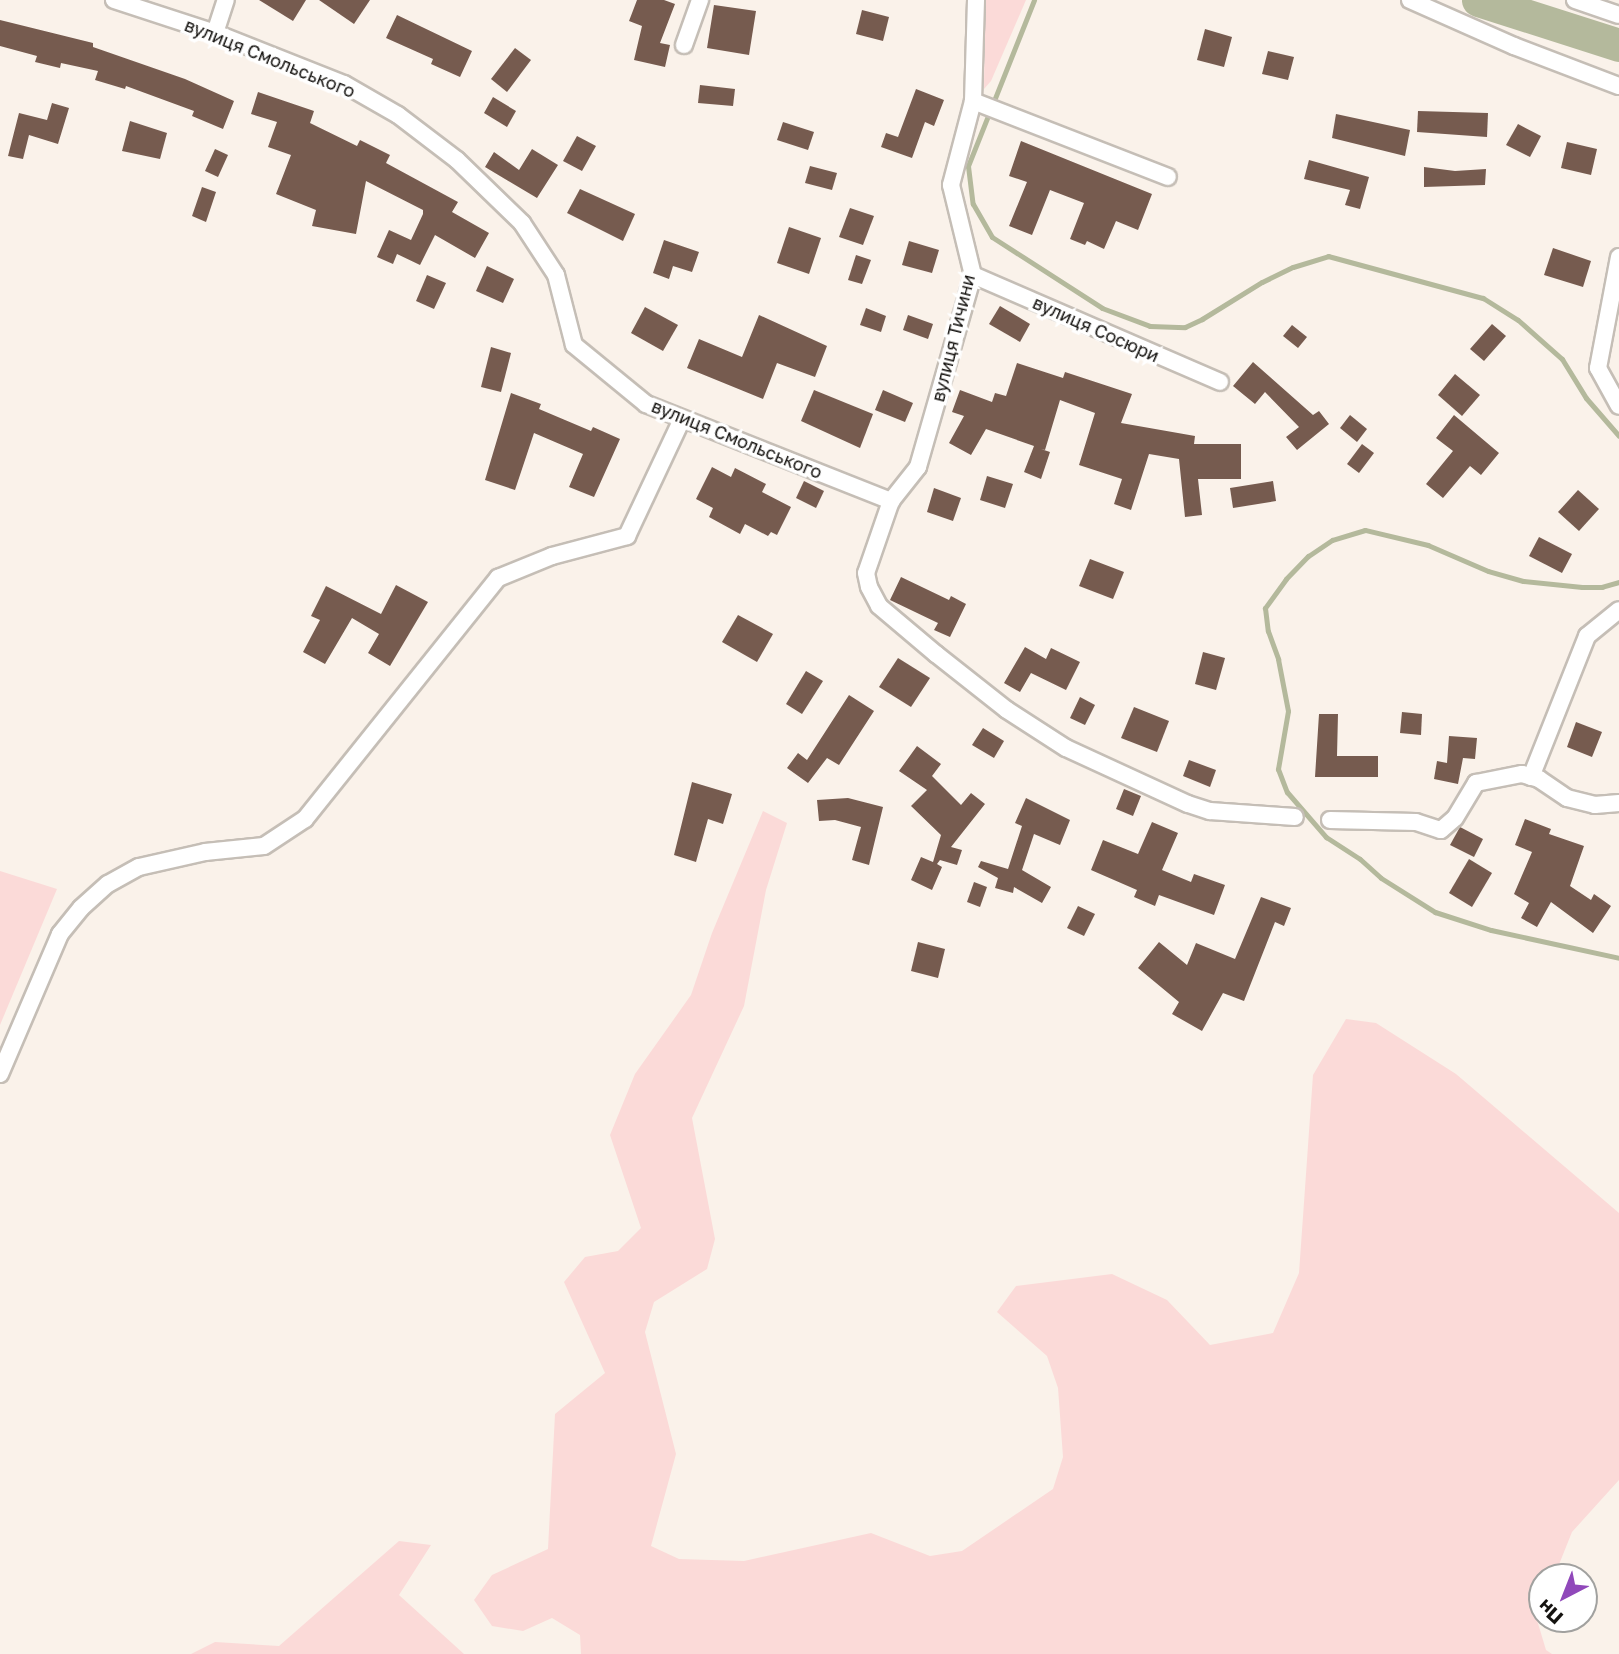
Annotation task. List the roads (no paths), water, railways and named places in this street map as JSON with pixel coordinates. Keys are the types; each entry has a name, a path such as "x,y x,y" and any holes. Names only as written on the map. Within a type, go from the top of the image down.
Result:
{"street":[{"name":"вулиця Смольського","path":"114,0 215,33 344,84 398,115 457,160 522,223 556,275 574,345 646,404 891,501"},
{"path":"215,33 226,0"},
{"path":"684,44 700,0"},
{"name":"вулиця Тичини","path":"976,0 977,102 951,185 972,275 918,467 891,501 866,573 869,587 878,606 936,654 1007,710 1066,748 1188,804 1210,811 1295,817"},
{"path":"1410,0 1514,46 1619,86"},
{"path":"1575,0 1619,15"},
{"path":"977,102 1168,177"},
{"path":"1619,257 1598,368 1619,406"},
{"name":"вулиця Сосюри","path":"972,275 1220,382"},
{"path":"0,1074 60,934 81,908 108,884 139,867 205,852 264,846 305,819 498,578 552,556 628,536 682,419"},
{"path":"1531,776 1587,636 1619,610"},
{"path":"1330,820 1416,822 1441,830 1455,818 1476,783 1522,774 1531,776 1567,798 1595,805 1619,803"}],"waterway":[{"path":"1034,0 968,166 973,204 992,237 1102,308 1150,326 1185,327 1262,282 1293,267 1328,256 1483,298 1518,320 1562,359 1586,398 1619,436"},
{"path":"1478,0 1619,45"},
{"path":"1619,582 1602,587 1582,587 1523,581 1488,571 1428,545 1365,530 1332,540 1308,556 1286,579 1265,608 1288,711 1278,769 1287,792 1326,837 1360,859 1381,878 1435,912 1491,930 1619,958"}]}
